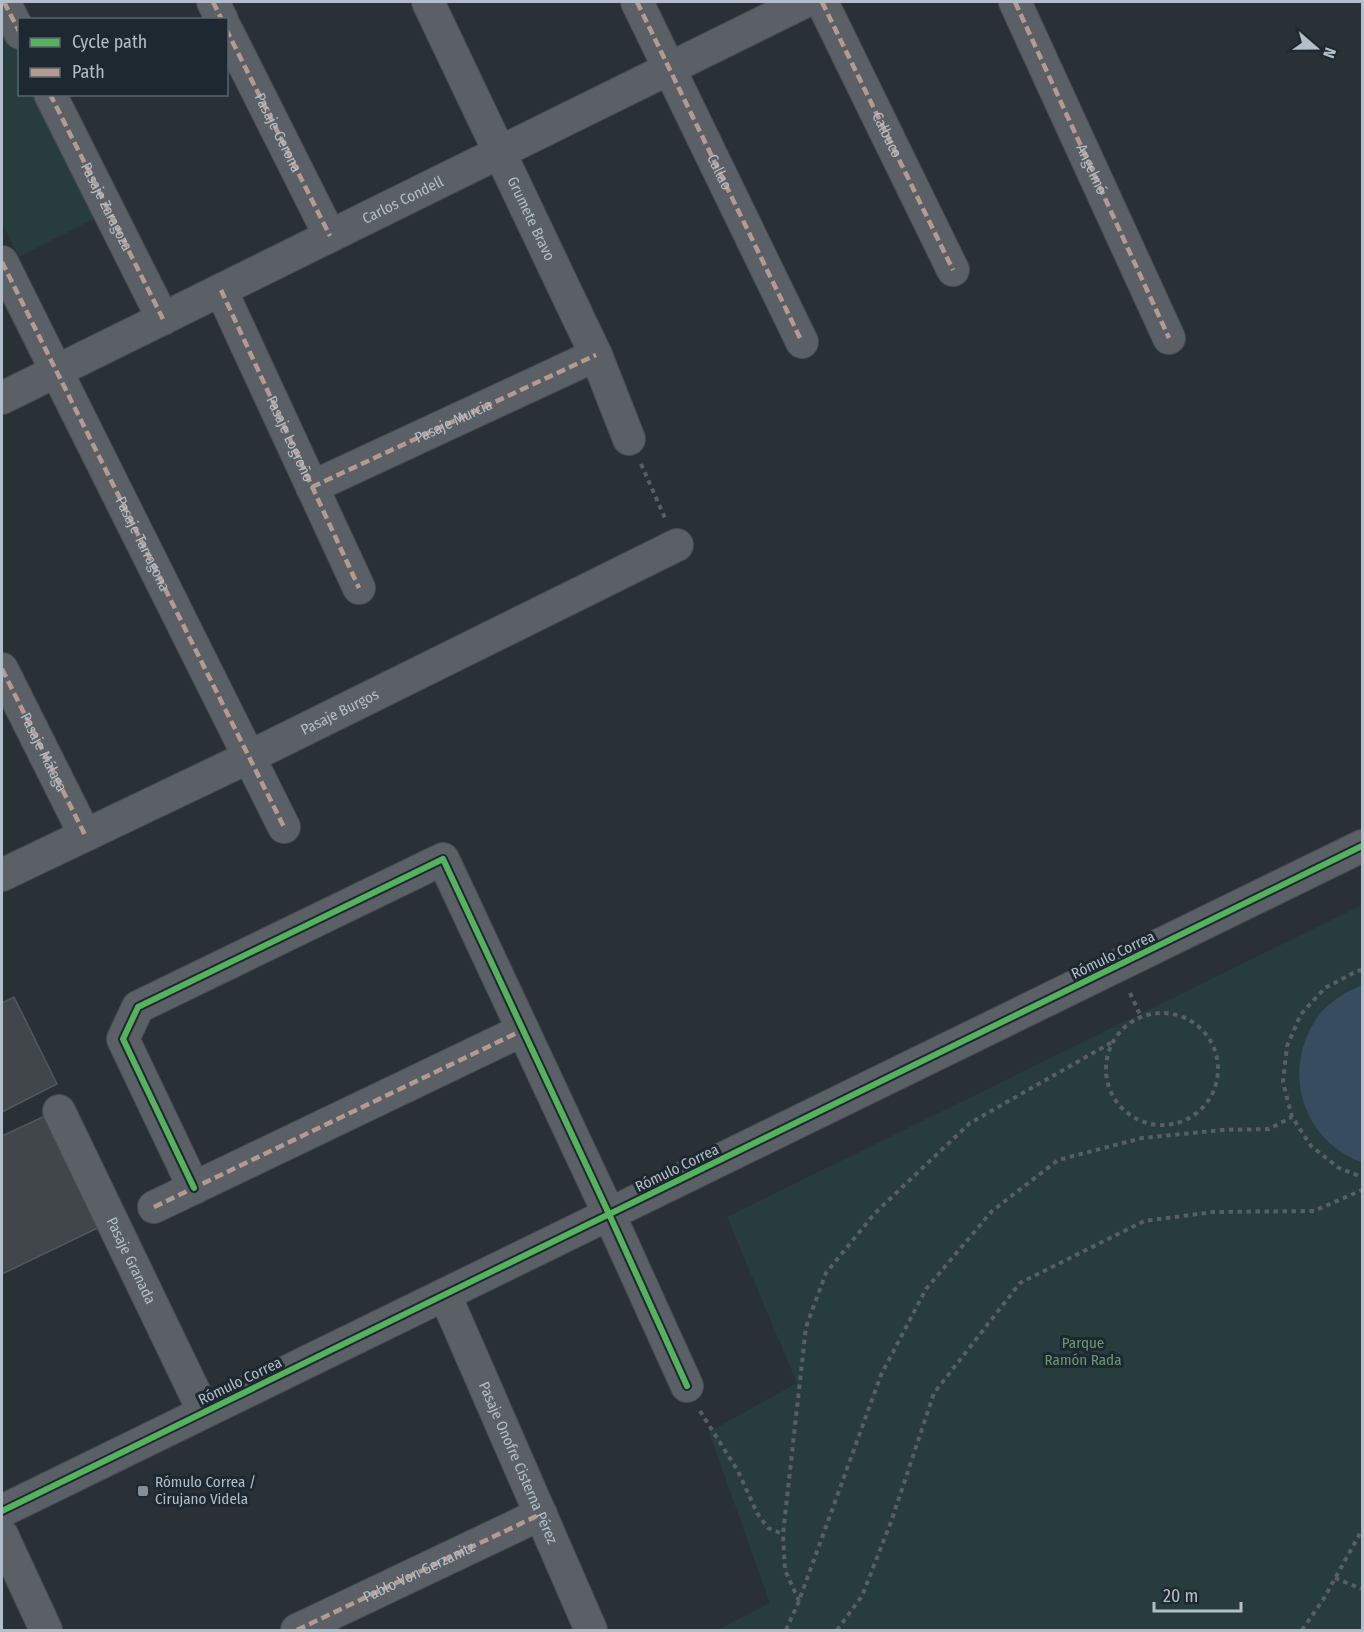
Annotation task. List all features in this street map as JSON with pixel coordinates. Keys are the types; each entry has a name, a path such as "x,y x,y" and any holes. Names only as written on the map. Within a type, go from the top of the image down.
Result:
{"street":[{"path":"4,2 18,29"},
{"path":"213,2 221,18"},
{"name":"Grumete Bravo","path":"428,2 596,355 629,439"},
{"name":"Callao","path":"637,2 802,342"},
{"name":"Carlos Condell","path":"2,398 804,2"},
{"name":"Calbuco","path":"822,2 954,270"},
{"name":"Angelmó","path":"1015,2 1169,338"},
{"name":"Pasaje Gerona","path":"228,33 330,236"},
{"name":"Pasaje Zaragoza","path":"51,96 163,319"},
{"name":"Pasaje Tarragona","path":"2,262 284,827"},
{"name":"Pasaje Logroño","path":"221,290 359,588"},
{"name":"Pasaje Murcia","path":"312,487 596,355"},
{"name":"Pasaje Burgos","path":"2,875 249,757 677,545"},
{"name":"Pasaje Málaga","path":"2,669 85,835"},
{"name":"Rómulo Correa","path":"2,1511 1362,846"},
{"path":"194,1188 123,1039 138,1007 443,859 687,1386"},
{"path":"154,1207 523,1030"},
{"name":"Pasaje Granada","path":"59,1111 204,1412"},
{"name":"Pasaje Onofre Cisterna Pérez","path":"445,1295 591,1630"},
{"name":"Pablo Von Gerzanitz","path":"297,1630 541,1514"},
{"path":"2,1535 46,1630"}],"path":[{"path":"629,439 677,545"},
{"path":"1362,970 1325,988 1301,1014 1287,1047 1283,1082 1292,1117 1311,1146 1339,1168 1362,1177"},
{"path":"1159,1013 1177,1014 1194,1022 1207,1034 1216,1050 1219,1068 1216,1086 1207,1102 1194,1116 1177,1124 1158,1126 1140,1121 1124,1111 1112,1095 1106,1077 1107,1058 1114,1041 1125,1026 1141,1017 1159,1013"},
{"path":"799,1601 785,1570 783,1534 806,1327 826,1274 875,1214 970,1123 1114,1041"},
{"path":"786,1630 799,1601 882,1375 926,1288 992,1211 1058,1160 1142,1138 1222,1130 1269,1129 1292,1117"},
{"path":"1177,1124 1178,1134"},
{"path":"837,1630 862,1596 891,1522 934,1393 1020,1283 1144,1221 1213,1212 1314,1211 1362,1190"},
{"path":"687,1386 738,1471 757,1513 768,1528 783,1534"},
{"path":"1302,1630 1323,1600 1362,1530"},
{"path":"1335,1578 1362,1589"}],"green space":[{"path":"2,19 18,51 18,96 42,96 103,214 19,257 2,223"},
{"name":"Parque Ramón Rada","path":"1362,905 1362,1630 717,1630 770,1603 709,1432 797,1383 727,1217"}],"water":[{"path":"1362,985 1362,1162 1342,1152 1325,1138 1312,1122 1304,1103 1300,1083 1300,1062 1305,1041 1324,1009 1336,999"}],"building":[{"path":"14,997 57,1084 2,1112 2,1003"},
{"path":"47,1115 100,1227 2,1274 2,1136"}],"marked path":[{"path":"4,2 18,29"},
{"path":"213,2 221,18"},
{"path":"637,2 802,342"},
{"path":"822,2 953,270"},
{"path":"1015,2 1169,338"},
{"path":"228,33 330,236"},
{"path":"51,96 163,319"},
{"path":"2,262 284,827"},
{"path":"221,290 359,588"},
{"path":"312,487 596,355"},
{"path":"2,669 85,835"},
{"path":"154,1207 523,1030"},
{"path":"297,1630 541,1514"}],"cycle path":[{"path":"2,1511 1362,846"},
{"path":"194,1188 123,1039 138,1007 443,859 687,1386"}],"place":[{"name":"Rómulo Correa / Cirujano Videla","path":"143,1491"}]}
